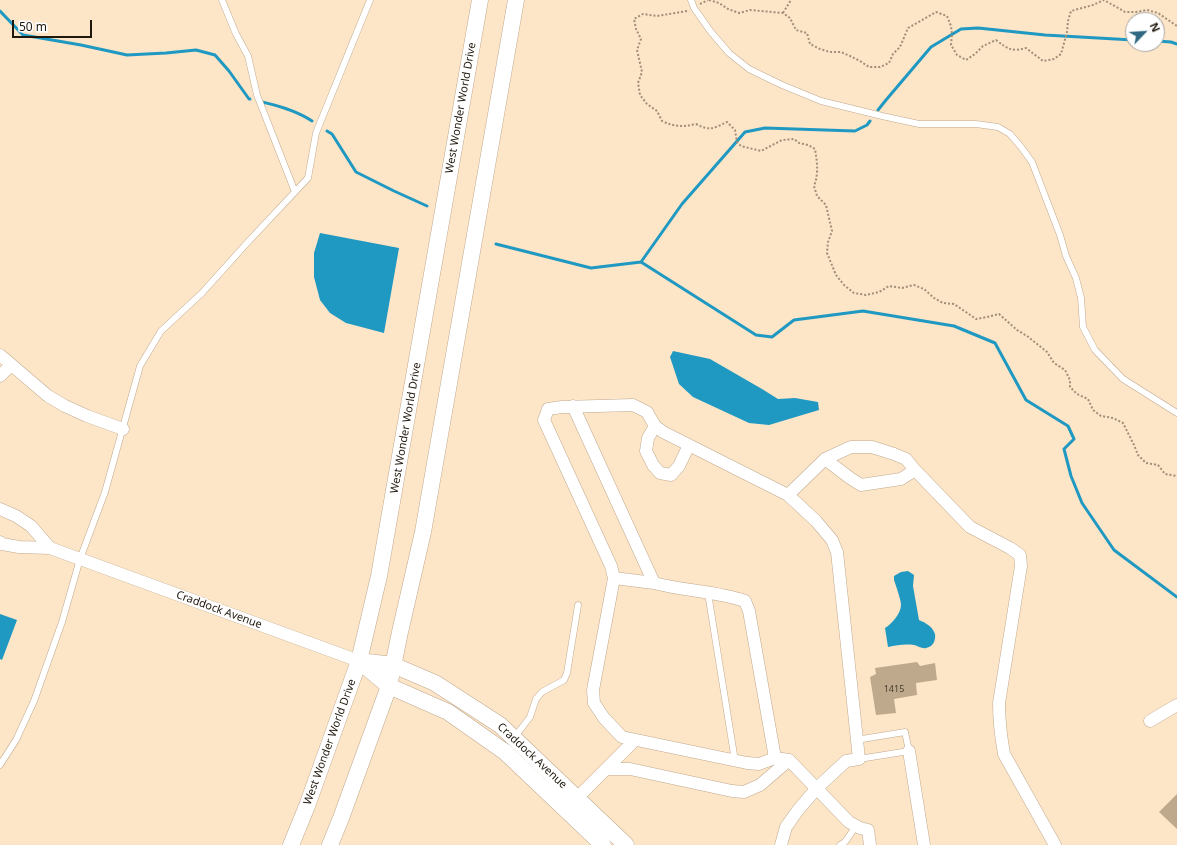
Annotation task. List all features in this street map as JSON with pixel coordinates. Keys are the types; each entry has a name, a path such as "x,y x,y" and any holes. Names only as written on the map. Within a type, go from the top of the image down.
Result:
{"main road":[{"name":"West Wonder World Drive","path":"291,845 310,799 359,661 380,576 480,0"},
{"path":"330,845 389,686 423,532 516,0"},
{"name":"Craddock Avenue","path":"359,661 393,665 435,683 500,725 626,845"},
{"name":"Craddock Avenue","path":"359,661 389,686 448,712 505,752 603,845"}],"street":[{"path":"0,355 48,396 87,416 123,429"},
{"path":"0,376 10,365"},
{"path":"781,845 786,827 817,788 846,761 859,759 837,552 832,540 816,521 788,495 689,445 655,426 647,412 633,405 573,406 548,409 544,420 611,566 614,578 593,690 594,703 604,718 622,737 635,740 747,764 759,764 775,758 788,760 817,788 849,822 868,830 870,845"},
{"path":"573,406 654,583"},
{"path":"655,426 648,438 646,451 653,465 660,473 671,474 679,466 689,445"},
{"path":"788,495 825,460 851,447 872,447 894,454 906,460 970,528 1010,548 1020,555 1021,566 999,703 1001,736 1004,754 1055,845"},
{"path":"825,460 860,485 901,479 915,470"},
{"path":"0,509 16,516 31,526 50,548"},
{"path":"0,542 2,544 19,547 50,548"},
{"name":"Craddock Avenue","path":"50,548 359,661"},
{"path":"614,578 654,583 734,597 745,601 749,611 775,758"},
{"path":"1150,721 1177,705"},
{"path":"578,798 635,740"},
{"path":"909,751 924,845"},
{"path":"606,769 630,770 732,791 744,792 760,785 788,760"}],"lane":[{"path":"222,0 236,34 248,56 257,95 295,192"},
{"path":"0,765 16,740 34,701 62,622 80,559 105,492 140,366 161,331 202,294 308,178 316,133 370,0"},
{"path":"690,0 711,32 729,53 749,69 782,85 821,101 919,124 976,124 998,127 1010,134 1032,162 1060,235 1066,256 1076,278 1081,298 1083,327 1094,350 1123,379 1177,413"},
{"path":"708,593 735,761"},
{"path":"514,738 530,717 536,699 542,692 564,680 567,673 578,605"},
{"path":"856,740 905,732 909,751 859,759"},
{"path":"843,844 856,826"}],"path":[{"path":"709,0 719,3 738,13 750,10 783,13 790,18 796,30 807,33 810,44 830,52 841,52 860,61 869,68 880,67 889,63 893,54 900,47 908,28 936,12 947,16 951,26 952,45 957,55 966,60 983,46 996,40 1004,47 1015,51 1026,48 1043,61 1054,59 1061,54 1071,11 1093,5 1104,0 1125,12 1147,10 1158,13 1177,26"},
{"path":"783,13 790,0"},
{"path":"694,8 688,11 657,16 643,14 634,19 636,29 641,40 637,50 642,72 638,83 640,95 647,104 657,110 662,121 673,126 696,124 706,129 717,127 727,122 735,130 736,142 741,146 761,151 782,140 794,139 799,144 808,145 815,149 817,178 814,186 818,196 826,205 832,231 828,242 827,252 836,275 844,285 854,293 866,295 879,292 889,286 902,288 914,285 924,289 943,304 954,304 976,318 999,314 1017,330 1047,352 1054,363 1065,370 1070,380 1070,386 1077,394 1088,399 1093,410 1101,416 1113,418 1123,423 1138,455 1146,463 1158,465 1165,474 1177,476"}],"water":[{"path":"320,233 399,248 384,333 346,323 330,313 320,300 314,277 314,253"},
{"path":"673,351 710,359 778,399 795,398 818,402 819,410 769,425 749,423 693,397 679,384 670,357"},
{"path":"908,571 914,575 913,586 919,620 928,625 935,634 934,643 926,648 914,645 898,645 888,647 885,628 896,618 901,608 894,576 901,572"},
{"path":"0,614 17,620 2,660 0,659"}],"building":[{"path":"917,662 920,666 935,663 937,680 916,683 917,695 894,699 896,713 876,715 870,677 876,674 875,668"},
{"path":"1177,794 1177,829 1159,812"}],"waterway":[{"path":"0,11 23,35 127,55 196,50 215,55 250,99"},
{"path":"878,110 931,47 961,29 978,28 1045,35 1125,40"},
{"path":"1165,42 1177,44"},
{"path":"262,102 288,109 312,121"},
{"path":"641,262 682,204 745,132 765,128 855,131 867,125 870,121"},
{"path":"327,131 332,134 356,172 427,206"},
{"path":"496,244 591,268 641,262 756,335 772,337 794,320 863,311 954,326 995,343 1026,400 1068,426 1074,439 1064,449 1071,476 1082,503 1114,550 1177,597"}]}
